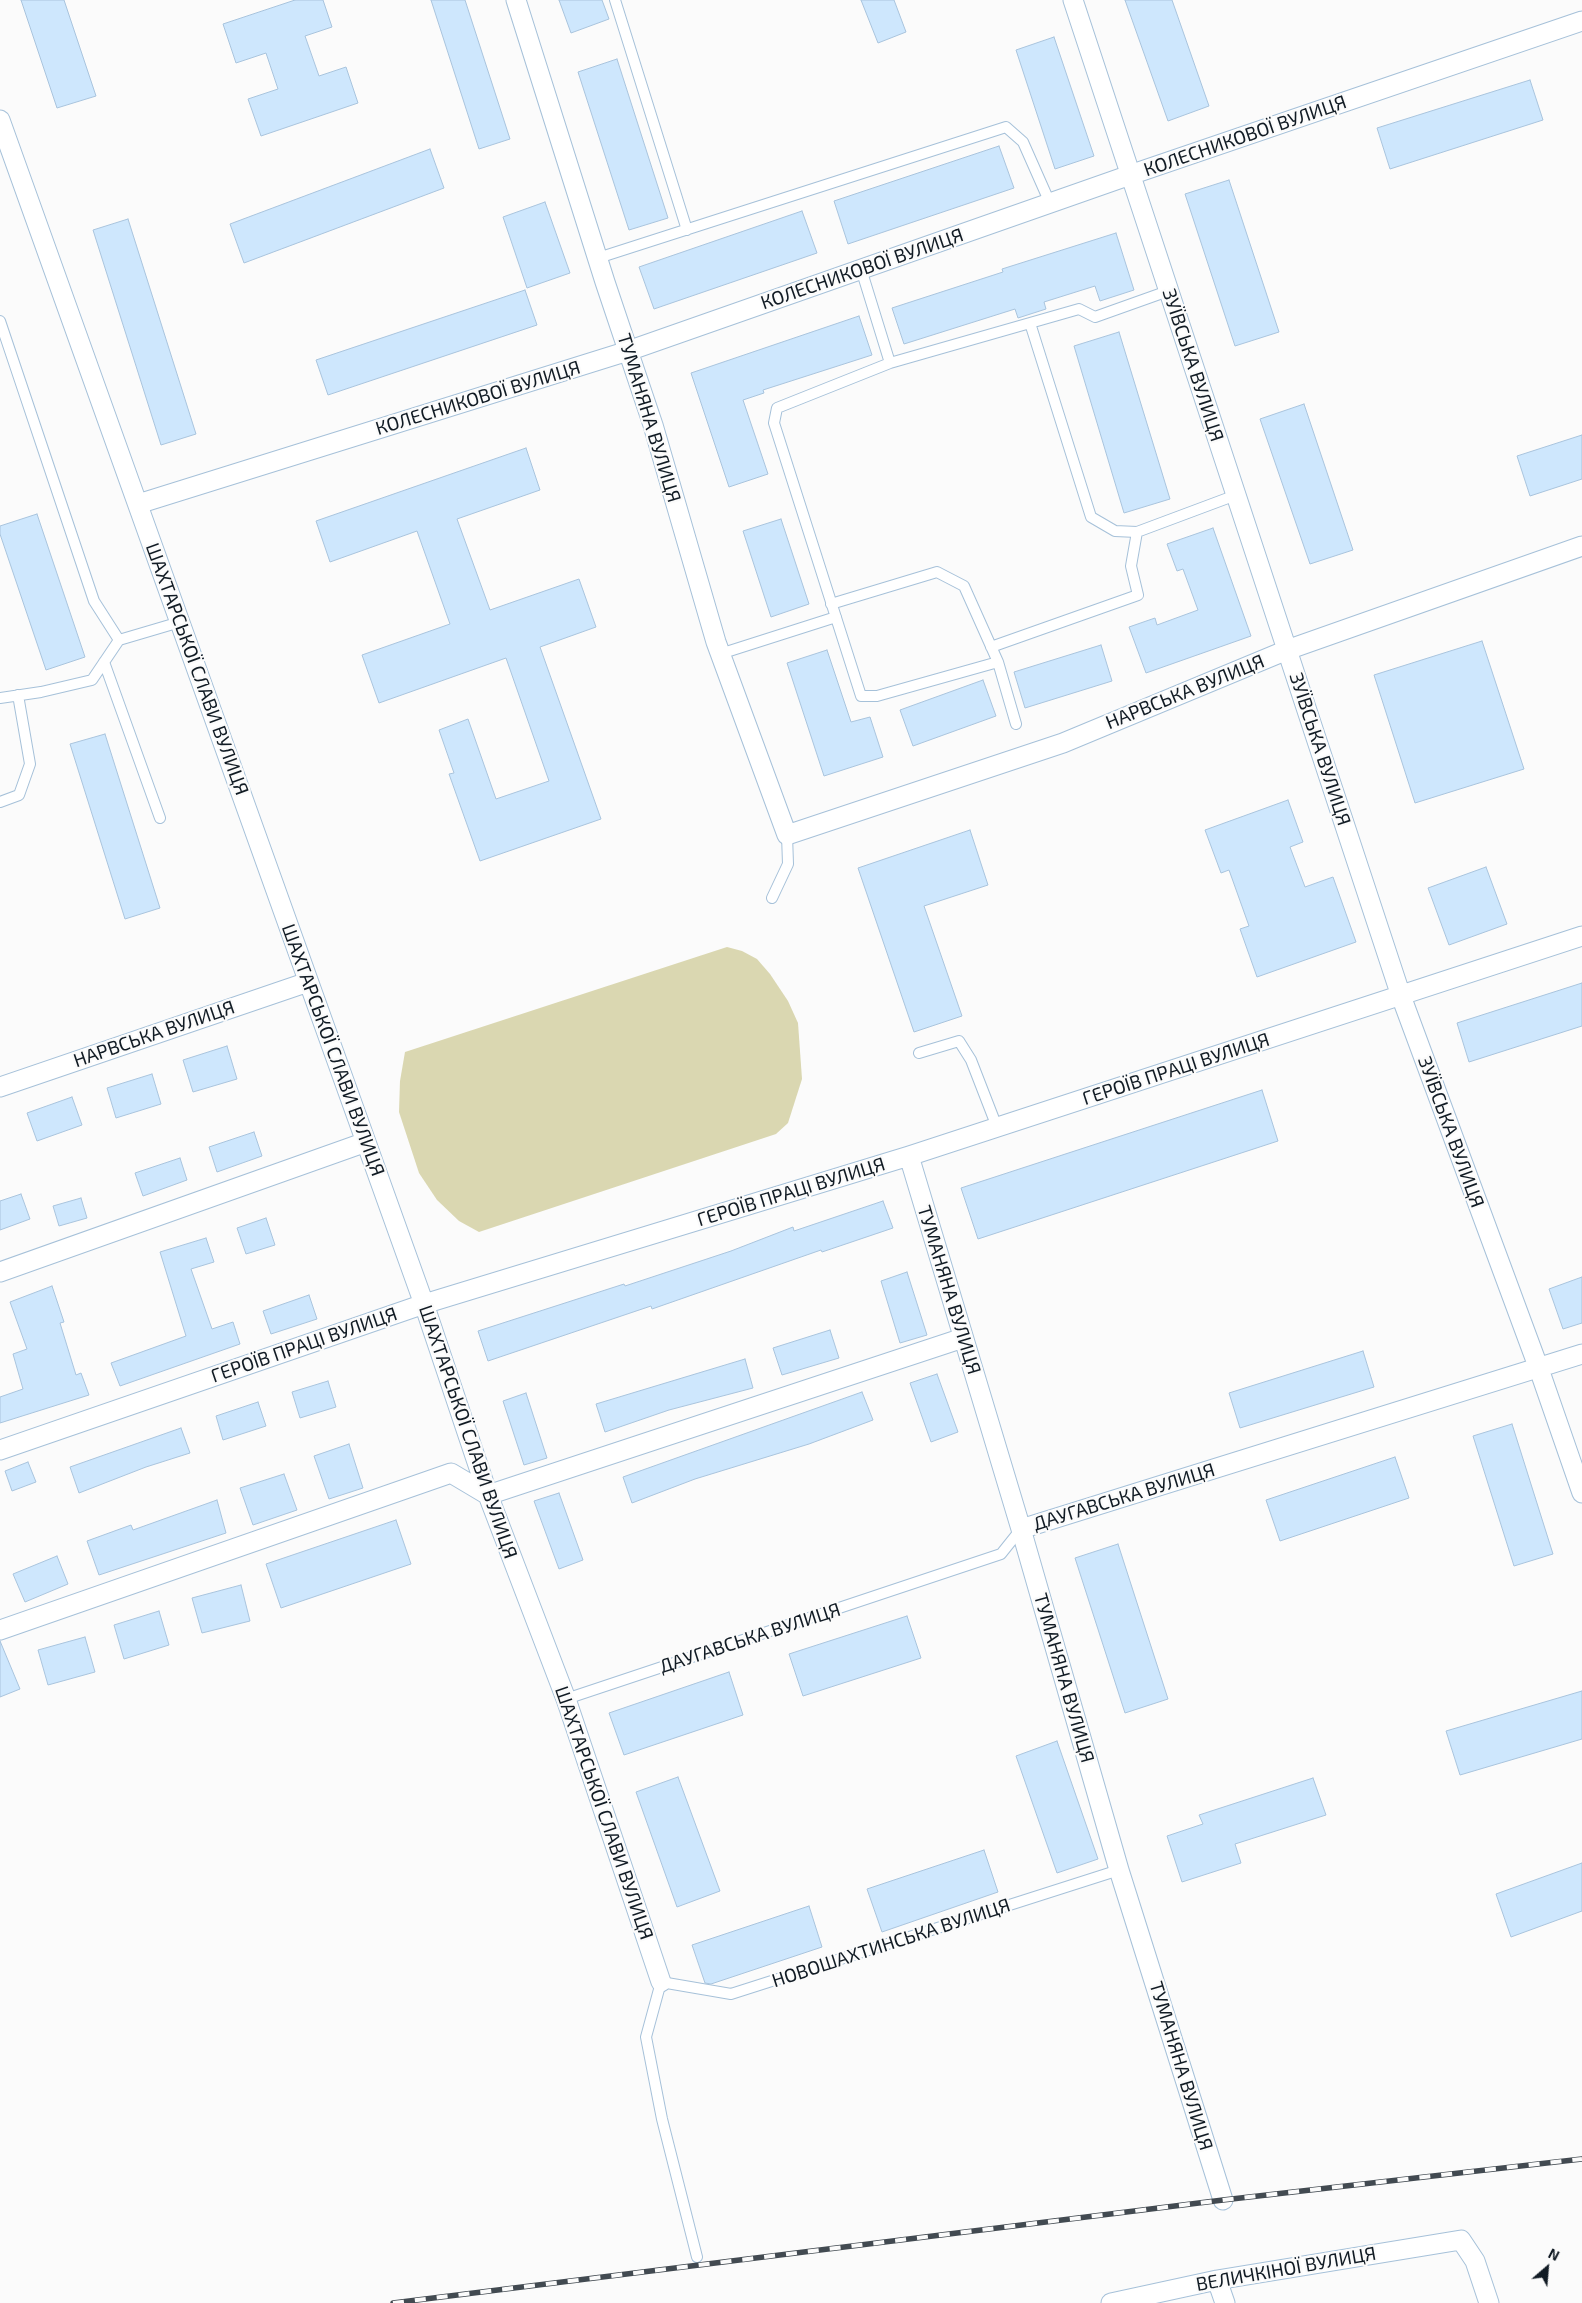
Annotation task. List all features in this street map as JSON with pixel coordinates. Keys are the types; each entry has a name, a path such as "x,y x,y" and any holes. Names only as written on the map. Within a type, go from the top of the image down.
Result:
{"street":[{"name":"ТУМАНЯНА ВУЛИЦЯ","path":"516,0 653,425 720,654 787,835"},
{"name":"ЗУЇВСЬКА ВУЛИЦЯ","path":"1073,0 1401,996 1539,1369 1582,1493"},
{"name":"КОЛЕСНИКОВОЇ ВУЛИЦЯ","path":"138,504 628,351 1130,175 1582,21"},
{"name":"ШАХТАРСЬКОЇ СЛАВИ ВУЛИЦЯ","path":"0,120 424,1304 488,1495 566,1699 661,1982"},
{"name":"НАРВСЬКА ВУЛИЦЯ","path":"787,835 1062,743 1287,650 1582,546"},
{"name":"ГЕРОЇВ ПРАЦІ ВУЛИЦЯ","path":"0,1450 424,1304 909,1156 1582,936"},
{"name":"НАРВСЬКА ВУЛИЦЯ","path":"0,1087 308,982"},
{"path":"0,1272 366,1142"},
{"name":"ТУМАНЯНА ВУЛИЦЯ","path":"909,1156 1021,1529 1119,1870 1223,2200"},
{"path":"0,1630 451,1473 488,1495 964,1338"},
{"name":"ДАУГАВСЬКА ВУЛИЦЯ","path":"1021,1529 1539,1369 1582,1354"},
{"name":"ВЕЛИЧКІНОЇ ВУЛИЦЯ","path":"1111,2303 1217,2280 1461,2240 1475,2261 1489,2303"},
{"path":"1217,2280 1225,2303"}],"lane":[{"path":"616,0 687,230"},
{"path":"598,258 1006,127 1023,142 1050,203"},
{"path":"861,269 890,363"},
{"path":"998,662 877,696 861,696 774,423 777,408 890,363 1080,309 1095,317 1168,291"},
{"path":"0,321 94,601 119,640"},
{"path":"1030,323 1091,517 1115,531 1137,532 1236,495"},
{"path":"992,647 1138,595 1132,566 1137,532"},
{"path":"832,604 937,572 964,586 998,662 1016,724"},
{"path":"720,654 836,617"},
{"path":"0,698 92,680 119,640 180,622"},
{"path":"104,662 160,818"},
{"path":"0,802 19,795 30,764 18,696"},
{"path":"772,898 788,864 787,835"},
{"path":"919,1053 959,1041 971,1060 997,1127"},
{"name":"ДАУГАВСЬКА ВУЛИЦЯ","path":"566,1699 1001,1554 1021,1529"},
{"name":"НОВОШАХТИНСЬКА ВУЛИЦЯ","path":"661,1982 731,1994 1119,1870"},
{"path":"661,1982 646,2037 662,2119 698,2257"}],"shaded area":[{"path":"727,947 742,951 757,959 770,974 788,1001 798,1023 802,1079 788,1123 776,1134 479,1232 459,1221 437,1200 419,1173 399,1112 400,1081 405,1052"}],"building":[{"path":"21,0 64,0 96,96 57,108"},
{"path":"295,0 323,0 332,27 305,36 319,76 346,67 358,103 261,136 248,99 278,89 266,53 236,63 223,24"},
{"path":"431,0 465,0 510,139 479,149"},
{"path":"559,0 602,0 609,19 571,33"},
{"path":"861,0 894,0 906,32 878,43"},
{"path":"1125,0 1172,0 1209,106 1168,121"},
{"path":"1054,37 1094,156 1055,169 1016,50"},
{"path":"617,59 668,218 629,230 578,72"},
{"path":"1530,80 1543,120 1390,169 1377,128"},
{"path":"999,146 1014,188 848,244 834,201"},
{"path":"430,149 444,188 244,263 230,224"},
{"path":"1229,180 1279,332 1235,346 1185,194"},
{"path":"545,202 570,273 527,288 503,217"},
{"path":"802,211 817,253 654,309 639,267"},
{"path":"128,219 196,434 161,445 93,230"},
{"path":"1116,233 1134,290 1100,301 1095,286 1044,302 1046,309 1018,318 1015,309 904,344 892,308 1003,272 1002,269"},
{"path":"525,290 537,325 328,395 316,360"},
{"path":"859,316 872,355 763,390 764,393 743,400 768,474 729,487 691,373"},
{"path":"1119,332 1170,499 1124,513 1074,346"},
{"path":"1304,404 1353,550 1310,564 1260,419"},
{"path":"1582,435 1582,479 1530,496 1517,456"},
{"path":"526,448 540,490 457,519 490,610 579,579 596,627 540,647 601,819 480,861 449,774 454,773 439,730 468,719 496,799 549,781 506,658 379,703 362,655 450,624 417,531 330,562 316,521"},
{"path":"37,514 85,657 46,670 0,534 0,526"},
{"path":"781,519 809,604 771,617 743,531"},
{"path":"1213,528 1251,636 1146,673 1129,627 1155,618 1157,625 1198,610 1183,569 1177,571 1167,544"},
{"path":"1482,641 1524,769 1415,803 1374,675"},
{"path":"1101,645 1112,681 1025,708 1014,672"},
{"path":"827,650 851,722 870,717 883,757 824,776 787,663"},
{"path":"983,680 996,716 913,746 900,710"},
{"path":"105,734 160,908 125,919 70,744"},
{"path":"1288,800 1303,842 1290,847 1305,887 1333,877 1356,942 1257,977 1240,929 1249,926 1229,870 1221,873 1205,830"},
{"path":"970,830 988,885 924,906 962,1016 914,1032 858,868"},
{"path":"1486,867 1507,924 1449,945 1428,888"},
{"path":"1582,983 1582,1026 1469,1062 1457,1023"},
{"path":"227,1046 237,1079 193,1092 183,1060"},
{"path":"152,1074 161,1104 116,1118 107,1088"},
{"path":"1262,1090 1278,1141 978,1239 961,1188"},
{"path":"72,1097 82,1125 37,1141 27,1113"},
{"path":"254,1132 262,1156 217,1172 209,1147"},
{"path":"180,1158 187,1180 143,1196 135,1173"},
{"path":"21,1194 30,1219 0,1230 0,1201"},
{"path":"81,1198 87,1218 59,1226 53,1206"},
{"path":"883,1201 893,1228 822,1252 821,1250 652,1309 651,1306 488,1361 478,1331 624,1284 625,1286 731,1251 793,1227 794,1231"},
{"path":"266,1218 275,1245 246,1254 237,1228"},
{"path":"206,1238 214,1262 191,1269 212,1329 233,1322 240,1344 120,1386 111,1363 186,1336 160,1252"},
{"path":"907,1272 927,1335 900,1343 881,1281"},
{"path":"1582,1277 1582,1323 1563,1329 1549,1289"},
{"path":"52,1286 64,1322 60,1323 76,1375 81,1373 89,1395 0,1423 0,1397 23,1389 13,1354 27,1349 10,1302"},
{"path":"309,1295 317,1319 271,1334 263,1311"},
{"path":"830,1330 839,1358 782,1375 773,1348"},
{"path":"1363,1351 1374,1387 1240,1428 1229,1393"},
{"path":"745,1359 753,1388 669,1410 605,1432 596,1404"},
{"path":"937,1374 958,1432 931,1442 910,1383"},
{"path":"328,1381 336,1407 300,1418 292,1392"},
{"path":"862,1392 873,1420 809,1444 695,1479 632,1503 623,1477"},
{"path":"526,1393 547,1458 524,1465 503,1401"},
{"path":"258,1402 266,1426 223,1440 216,1416"},
{"path":"1512,1424 1553,1554 1514,1566 1473,1436"},
{"path":"181,1428 190,1453 146,1467 79,1493 70,1467"},
{"path":"349,1444 363,1488 329,1499 314,1456"},
{"path":"1395,1457 1409,1498 1280,1541 1266,1500"},
{"path":"28,1462 36,1482 12,1491 5,1471"},
{"path":"284,1474 297,1510 253,1525 240,1488"},
{"path":"559,1493 583,1560 559,1569 534,1501"},
{"path":"217,1500 226,1533 99,1575 87,1541 131,1525 133,1530"},
{"path":"396,1520 411,1564 281,1608 266,1564"},
{"path":"1118,1544 1168,1699 1125,1713 1075,1558"},
{"path":"57,1556 68,1584 25,1602 13,1574"},
{"path":"241,1585 250,1621 202,1633 192,1598"},
{"path":"159,1611 169,1645 124,1659 114,1625"},
{"path":"907,1616 921,1658 803,1696 789,1654"},
{"path":"85,1637 95,1672 48,1685 38,1650"},
{"path":"0,1641 20,1689 0,1697"},
{"path":"729,1672 743,1715 624,1755 609,1713"},
{"path":"1582,1691 1582,1739 1460,1775 1446,1731"},
{"path":"1057,1741 1098,1859 1057,1873 1016,1756"},
{"path":"678,1777 720,1891 677,1907 636,1792"},
{"path":"1313,1778 1326,1815 1235,1844 1241,1863 1182,1882 1167,1836 1203,1824 1199,1815"},
{"path":"984,1850 998,1892 882,1932 867,1889"},
{"path":"1582,1863 1582,1911 1511,1937 1496,1894"},
{"path":"809,1906 822,1947 711,1984 705,1983 692,1945"}],"railway":[{"path":"393,2303 1223,2200 1582,2159"}]}
